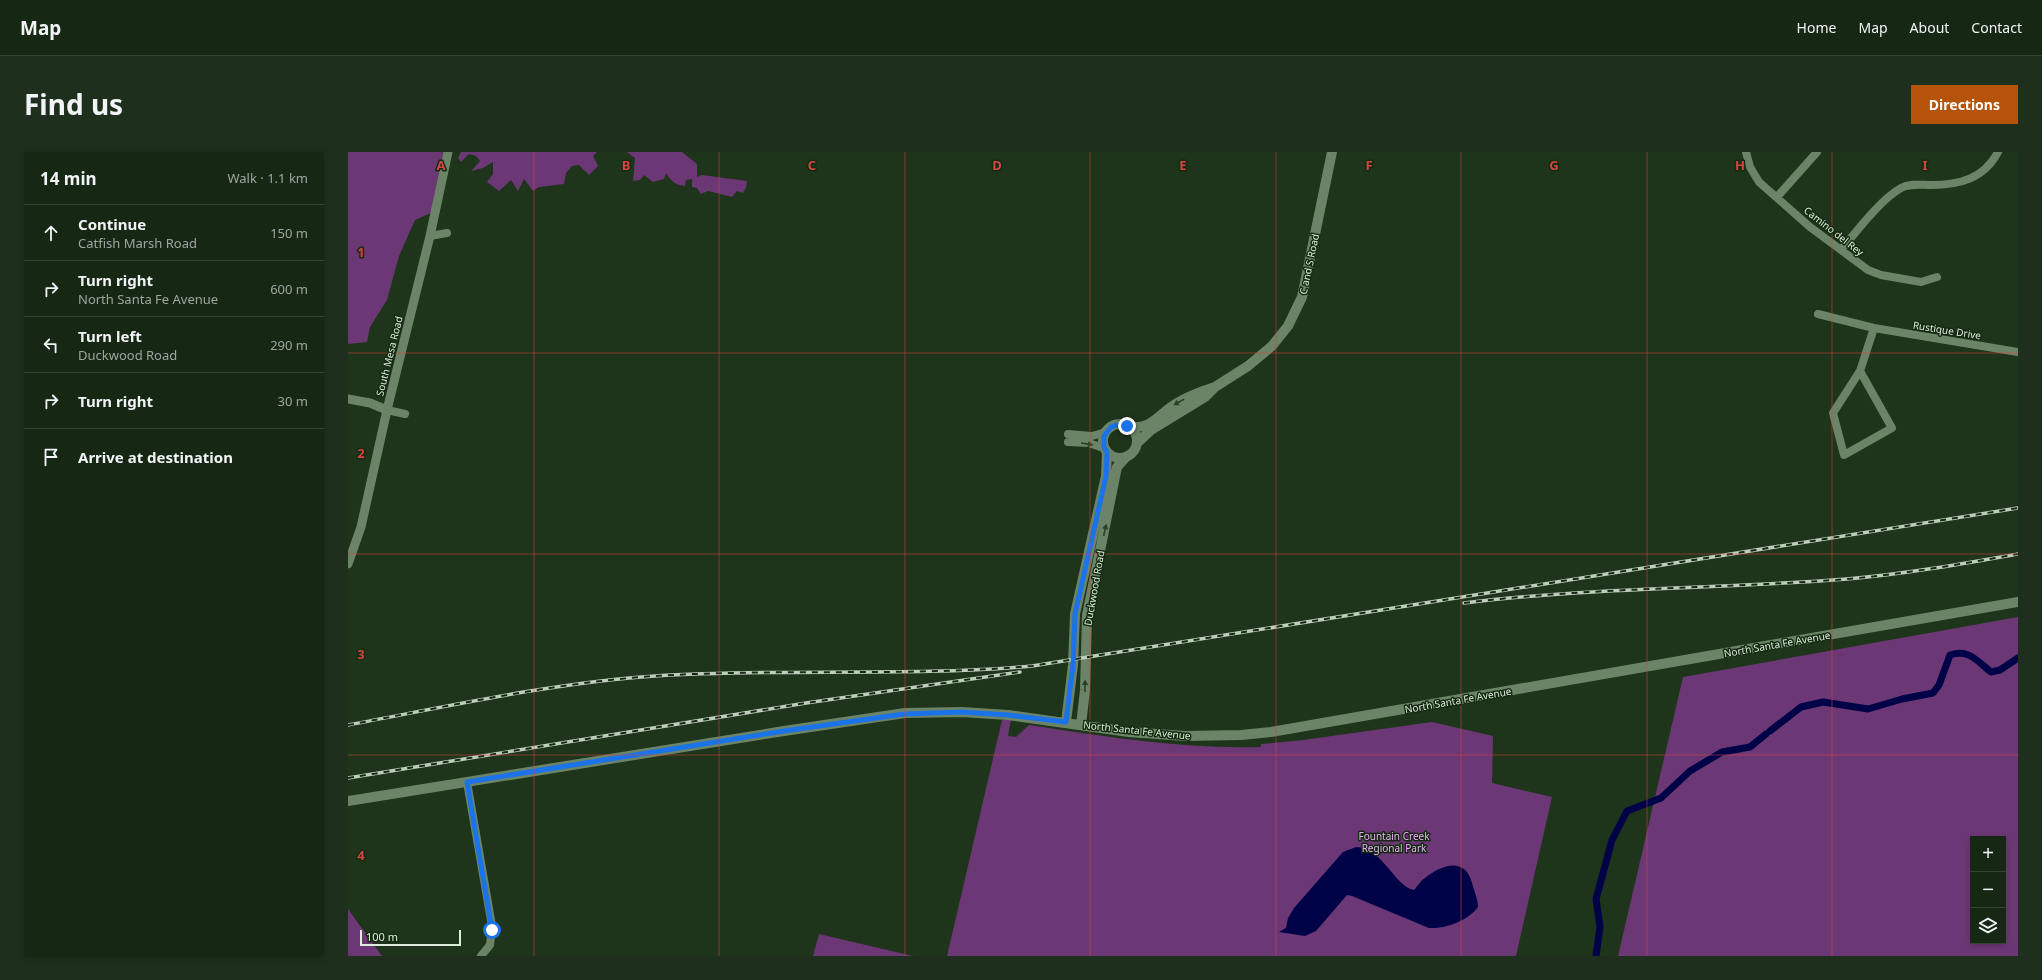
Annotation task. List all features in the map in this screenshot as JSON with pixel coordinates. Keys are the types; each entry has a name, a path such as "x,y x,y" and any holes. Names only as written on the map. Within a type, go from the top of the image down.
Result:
{"main road":[{"name":"C and S Road","path":"1137,444 1151,430 1205,397 1215,388 1248,366 1272,346 1288,326 1302,297 1332,152"},
{"name":"C and S Road","path":"1127,426 1135,428 1149,425 1177,403 1200,391 1215,388"},
{"path":"1116,425 1127,426 1135,433 1137,444 1135,449 1127,456 1117,458 1106,451 1103,441 1106,432 1116,425"},
{"name":"Duckwood Road","path":"1066,722 1073,665 1075,614 1106,476 1106,451"},
{"name":"Duckwood Road","path":"1081,725 1085,690 1087,615 1118,467 1127,456"},
{"name":"North Santa Fe Avenue","path":"348,801 784,731 904,714 962,712 1008,715 1081,725 1185,736 1241,735 1271,732 2018,602"}],"street":[{"name":"South Mesa Road","path":"348,564 361,527 387,410 430,236 448,152"},
{"name":"Camino del Rey","path":"1746,152 1753,175 1810,227 1868,270 1881,275 1921,282 1937,277"},
{"path":"1777,197 1817,152"},
{"path":"1841,250 1882,205 1902,187 1913,184 1951,184 1976,177 1986,169 1998,152"},
{"path":"430,236 447,232"},
{"name":"Rustique Drive","path":"1818,314 1874,328 2018,352"},
{"path":"1860,371 1892,428 1844,455 1834,413 1860,371 1874,328"},
{"path":"348,399 370,403 387,410 405,414"},
{"path":"1106,432 1092,436 1068,438 1089,443 1106,451"},
{"path":"467,782 492,926 490,945 481,956"}],"green space":[{"path":"348,152 443,152 431,213 415,220 399,256 387,300 370,327 367,342 348,344"},
{"path":"461,152 597,152 593,156 598,166 589,175 579,165 572,166 566,173 564,184 539,187 533,191 524,179 518,191 511,180 499,191 487,182 493,174 493,162 483,168 471,171 480,161 476,156 469,154 461,162 458,158"},
{"path":"627,152 682,152 697,164 697,177 702,175 747,181 746,187 743,193 737,191 732,197 708,191 701,194 697,188 692,187 692,179 686,180 685,186 679,185 666,173 664,179 653,182 644,175 640,180 633,181 635,158"},
{"path":"2018,617 2018,956 1618,956 1683,677"},
{"name":"Fountain Creek Regional Park","path":"1002,720 1011,720 1008,736 1016,737 1029,725 1145,741 1231,747 1261,747 1261,744 1303,740 1432,722 1493,736 1492,783 1552,797 1516,956 947,956"},
{"path":"348,909 382,956 348,956"},
{"path":"819,934 913,956 813,956"}],"shaded area":[{"path":"1356,847 1365,849 1374,854 1401,882 1414,890 1423,879 1431,873 1445,867 1458,866 1469,874 1477,898 1478,907 1474,912 1456,923 1442,927 1429,928 1347,895 1316,931 1305,936 1279,932 1286,928 1288,918 1294,908 1343,852"}],"waterway":[{"path":"1770,731 1801,707 1823,702 1868,709 1902,699 1933,693 1939,685 1950,655 1962,653 1972,657 1991,672 2000,670 2018,658"},
{"path":"1596,956 1600,927 1596,899 1612,840 1627,811 1661,798 1690,771 1722,752 1750,747 1766,734"}],"railway":[{"path":"348,725 463,703 616,679 702,674 938,671 1032,666 2018,508"},
{"path":"1464,603 1560,594 1847,579 1912,572 2018,554"},
{"path":"348,778 806,703 1020,672"}],"route":[{"path":"492,930 467,782 887,715 962,712 1008,715 1066,722 1070,701 1075,614 1084,567 1108,463 1107,452 1103,441 1104,436 1111,427 1122,424 1127,426"}]}
